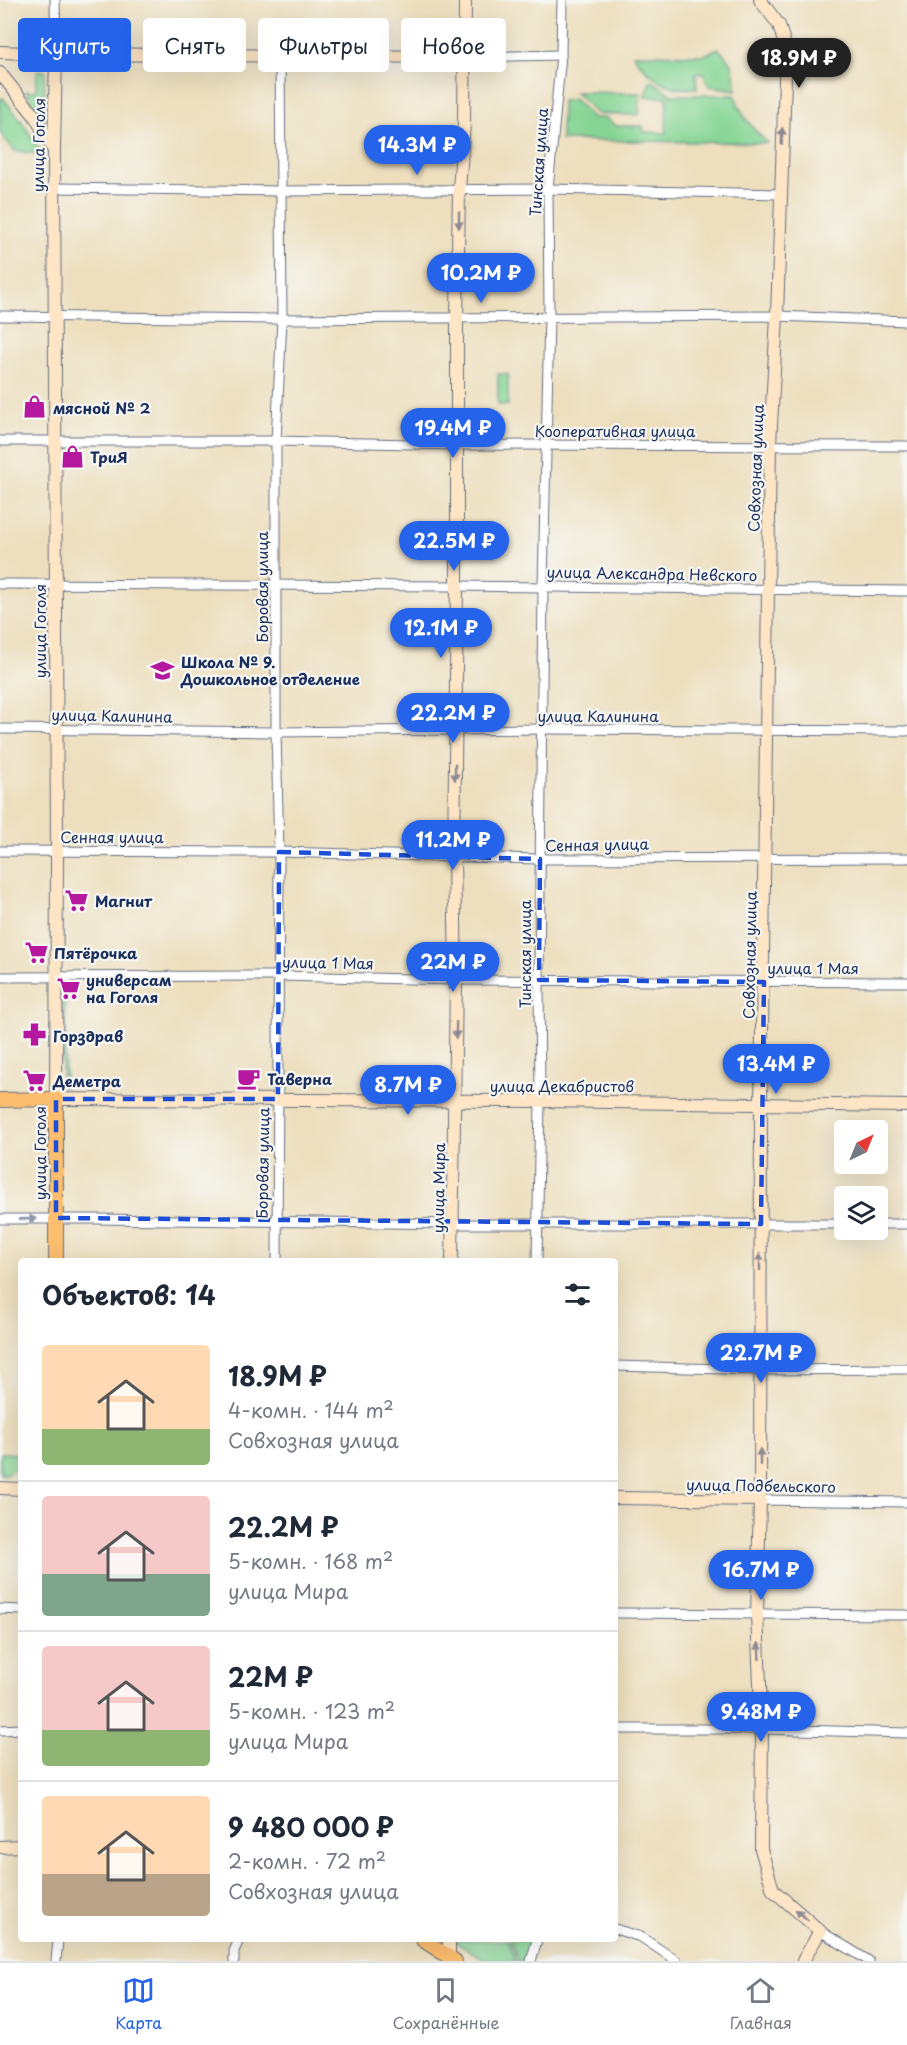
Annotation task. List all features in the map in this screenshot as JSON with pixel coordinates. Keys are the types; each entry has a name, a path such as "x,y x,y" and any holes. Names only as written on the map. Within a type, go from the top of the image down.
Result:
{"main road":[{"name":"улица Мира","path":"465,0 465,18"},
{"name":"Совхозная улица","path":"760,0 779,25 786,49 777,316 770,444 765,731 760,1500 757,1615 762,1729 761,1849 773,1890 820,1931"},
{"path":"0,52 18,53"},
{"path":"131,55 258,56"},
{"name":"улица Гоголя","path":"56,72 56,1258"},
{"name":"улица Мира","path":"452,1258 456,980 454,857 457,318 464,72"},
{"path":"0,73 35,116 54,150"},
{"name":"улица Декабристов","path":"0,1100 540,1101 907,1106"},
{"path":"0,1488 18,1489"},
{"name":"улица Подбельского","path":"618,1498 760,1500"},
{"path":"0,1847 18,1846"},
{"path":"803,1961 820,1931"},
{"path":"426,1942 451,1960"},
{"path":"449,1942 451,1960"}],"street":[{"name":"улица Гоголя","path":"55,0 55,18"},
{"name":"Тинская улица","path":"537,1258 543,586 549,316 548,189 561,55 562,0"},
{"path":"506,56 561,55"},
{"name":"Боровая улица","path":"277,1258 279,852 276,732 276,441 282,319 280,72"},
{"path":"54,188 548,189 780,194"},
{"path":"0,316 282,319 777,316 907,321"},
{"name":"Кооперативная улица","path":"0,441 276,441 546,446 770,444 907,446"},
{"name":"улица Александра Невского","path":"0,584 543,586 907,591"},
{"name":"улица Калинина","path":"0,729 276,732 543,729 907,731"},
{"name":"Сенная улица","path":"0,851 279,852 540,859 907,858"},
{"name":"улица 1 Мая","path":"0,977 278,976 456,980 907,982"},
{"path":"0,1219 452,1224 834,1224"},
{"path":"888,1224 907,1224"},
{"path":"618,1366 760,1371 907,1369"},
{"name":"улица Подбельского","path":"760,1500 907,1502"},
{"path":"0,1609 18,1610"},
{"path":"618,1613 907,1615"},
{"path":"0,1730 18,1729"},
{"path":"618,1729 762,1729 907,1733"},
{"path":"618,1930 641,1937 676,1961"},
{"path":"820,1931 869,1961"},
{"path":"56,1961 58,1942"},
{"path":"234,1961 234,1952 238,1942"},
{"path":"531,1961 536,1942"}],"highlighted area":[{"path":"279,852 540,859 539,980 764,982 761,1224 56,1218 56,1099 278,1099"}],"green space":[{"path":"718,48 732,64 737,90 709,86 705,73 696,73 697,88 680,88 664,84 652,76 633,54 705,55"},
{"path":"37,72 45,72 44,120 26,91 36,91"},
{"path":"651,80 672,95 735,95 748,122 768,143 561,140 562,101 574,99 593,118 606,118 616,126 643,126 644,132 666,133 667,97 644,97"},
{"path":"575,92 640,93 639,115 597,114"},
{"path":"3,98 23,123 42,154 15,151 0,133 0,99"},
{"path":"498,374 508,374 508,405 498,405"},
{"path":"65,989 65,1087 62,1088 62,990"},
{"path":"0,1453 18,1454 18,1466 6,1474 0,1474"},
{"path":"455,1942 509,1942 515,1961 488,1961"},
{"path":"511,1942 532,1942 525,1961 518,1961"}],"place":[{"name":"мясной № 2","path":"35,407"},
{"name":"ТриЯ","path":"72,456"},
{"name":"Школа № 9. Дошкольное отделение","path":"163,670"},
{"name":"Магнит","path":"77,900"},
{"name":"Пятёрочка","path":"36,952"},
{"name":"универсам на Гоголя","path":"68,988"},
{"name":"Горздрав","path":"35,1035"},
{"name":"Таверна","path":"249,1078"},
{"name":"Деметра","path":"35,1080"}]}
